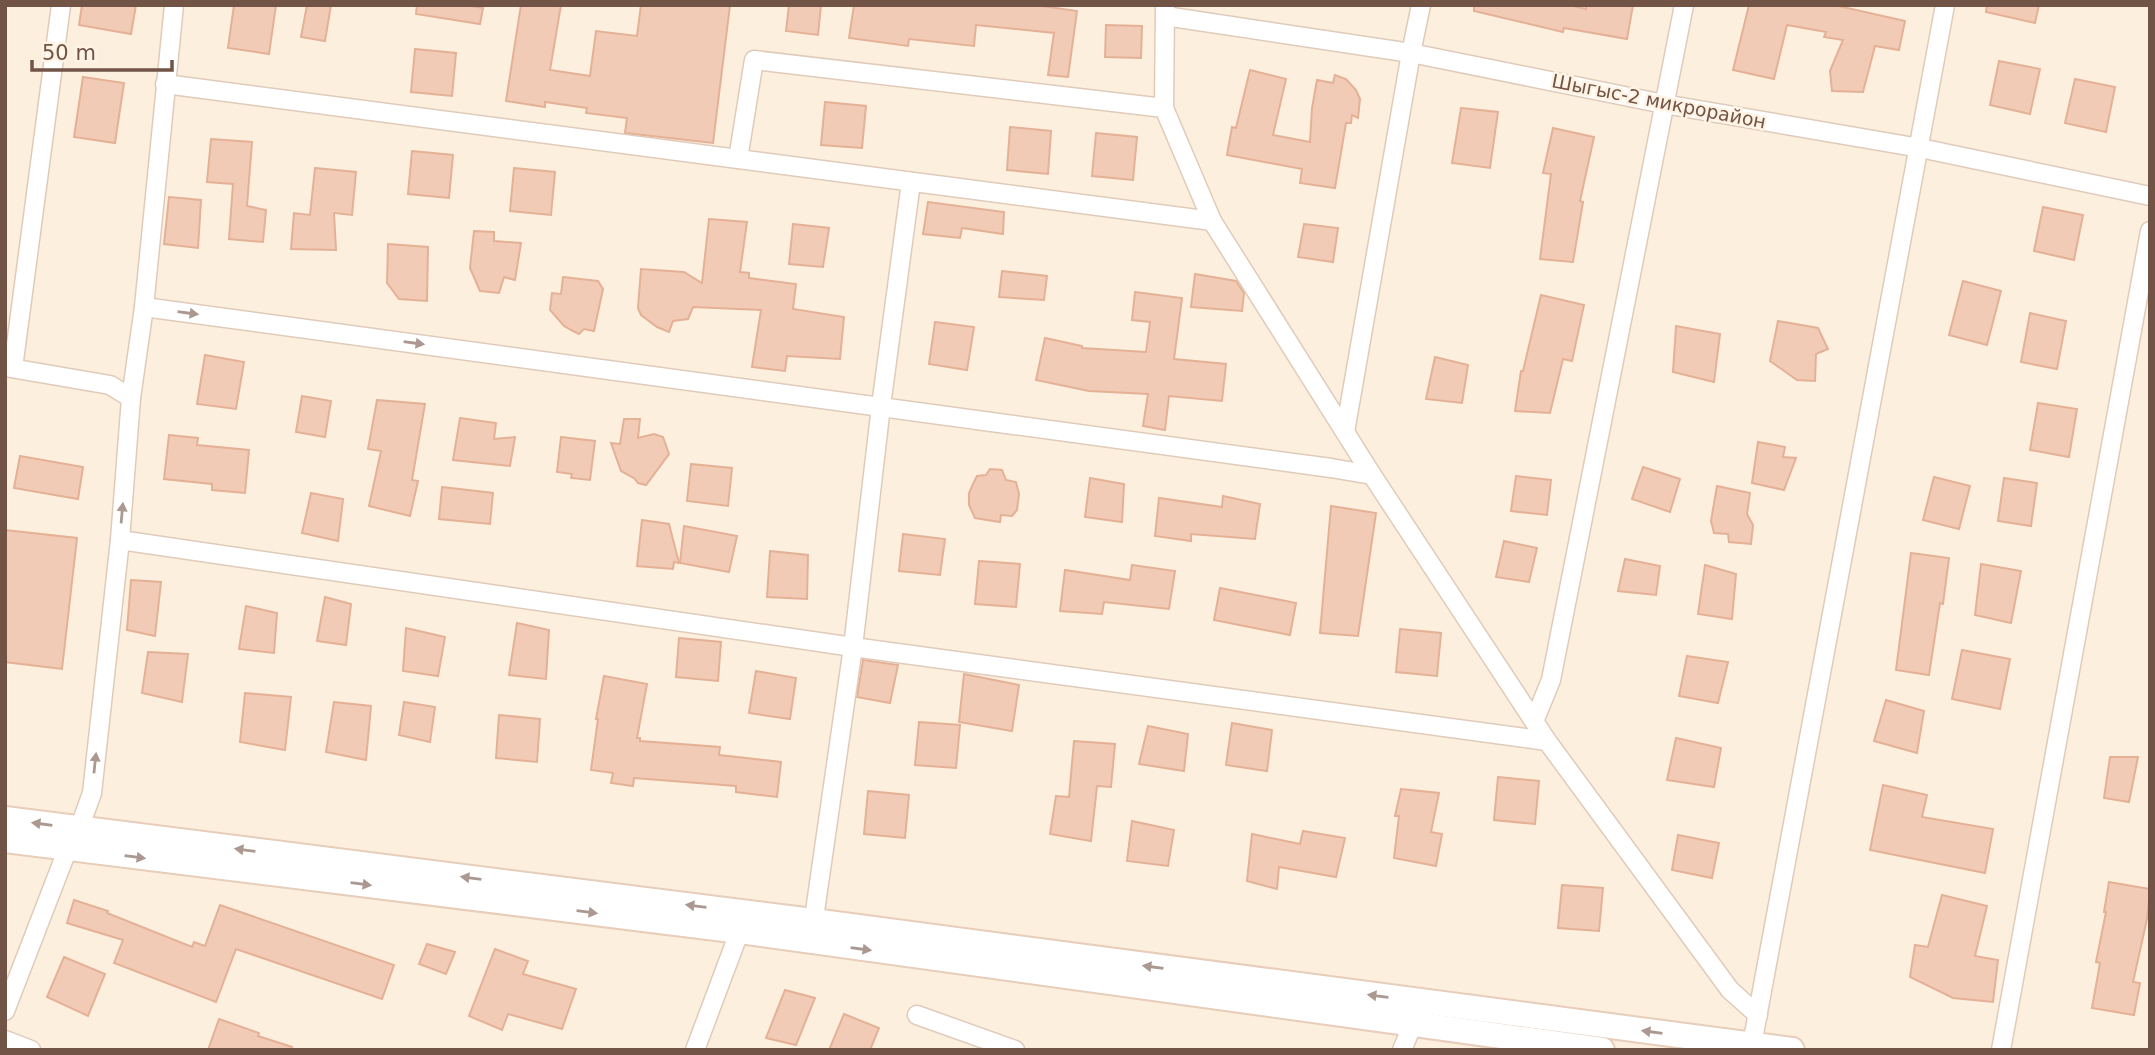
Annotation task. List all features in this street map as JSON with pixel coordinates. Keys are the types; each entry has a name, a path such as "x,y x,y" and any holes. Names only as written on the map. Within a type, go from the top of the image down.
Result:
{"street":[{"path":"61,5 9,368 110,385 131,398"},
{"path":"5,1012 92,793 174,5"},
{"path":"1345,432 1411,53 1422,5"},
{"path":"1535,719 1551,680 1684,5"},
{"path":"1751,1047 1945,5"},
{"path":"1166,11 1164,108 1212,221 1372,475 1547,741 1730,990 1758,1015"},
{"name":"Шыгыс-2 микрорайон","path":"1166,11 1411,53 1664,103 1920,148 2150,196"},
{"path":"738,159 754,60 1164,108"},
{"path":"164,83 1212,221"},
{"path":"812,931 853,647 911,182"},
{"path":"2001,1050 2150,231"},
{"path":"144,307 1372,475"},
{"path":"120,540 853,647 1547,741"},
{"path":"5,819 74,839"},
{"path":"5,840 74,839 743,922 1418,1012 1792,1050"},
{"path":"695,1050 743,922"},
{"path":"1402,1050 1418,1012"},
{"path":"1418,1012 1602,1050"},
{"path":"917,1015 1015,1050"},
{"path":"5,1040 31,1050"}],"building":[{"path":"82,5 136,5 131,34 79,25"},
{"path":"234,5 276,5 269,54 228,48"},
{"path":"307,5 331,5 325,41 301,37"},
{"path":"417,5 466,5 483,8 480,24 416,14"},
{"path":"521,5 561,5 550,70 590,76 596,31 637,36 641,5 730,5 713,143 625,133 627,118 586,113 587,108 545,102 545,107 506,101"},
{"path":"789,5 821,5 818,35 786,31"},
{"path":"854,5 1035,5 1077,11 1068,77 1048,75 1054,33 976,25 974,46 909,39 908,46 849,38"},
{"path":"1474,5 1569,5 1586,9 1586,5 1633,5 1627,39 1564,28 1563,32 1474,11"},
{"path":"1749,5 1834,5 1905,21 1899,50 1875,46 1863,92 1832,91 1830,71 1843,40 1824,37 1826,32 1787,25 1774,79 1733,70"},
{"path":"1987,5 2039,5 2035,23 1986,12"},
{"path":"1106,25 1142,26 1141,58 1105,57"},
{"path":"415,49 456,53 452,96 411,92"},
{"path":"1999,61 2040,69 2030,114 1990,105"},
{"path":"1250,70 1286,79 1273,135 1310,142 1317,80 1333,83 1335,75 1346,79 1356,90 1360,99 1358,118 1352,115 1351,123 1346,123 1335,188 1300,183 1302,169 1227,155 1232,127 1236,128"},
{"path":"83,77 124,83 115,143 74,137"},
{"path":"2075,79 2115,87 2106,132 2065,123"},
{"path":"825,102 866,106 862,148 821,145"},
{"path":"1461,108 1498,112 1490,168 1452,163"},
{"path":"1010,127 1051,131 1048,174 1007,170"},
{"path":"1553,128 1594,137 1580,201 1583,202 1573,262 1540,259 1551,174 1543,173"},
{"path":"1096,133 1137,137 1133,180 1092,176"},
{"path":"211,139 252,142 247,206 266,210 263,242 229,239 233,184 207,182"},
{"path":"412,151 453,155 449,198 408,194"},
{"path":"315,168 356,172 352,215 334,213 336,250 291,249 294,213 310,215"},
{"path":"514,168 555,172 551,215 510,211"},
{"path":"169,197 201,200 198,248 164,244"},
{"path":"928,202 1004,212 1003,234 962,228 960,238 923,234"},
{"path":"2043,207 2083,215 2074,260 2034,251"},
{"path":"709,219 747,222 740,272 749,273 749,278 796,284 793,309 844,317 840,359 787,356 785,371 752,367 761,310 693,307 688,319 673,321 669,332 641,315 638,308 641,269 684,272 702,283"},
{"path":"793,224 829,228 823,267 789,264"},
{"path":"1304,224 1338,228 1333,262 1298,257"},
{"path":"474,231 494,232 494,241 521,243 515,280 504,277 499,293 480,291 470,268"},
{"path":"388,244 428,247 427,301 399,299 387,283"},
{"path":"1002,271 1047,276 1044,300 999,297"},
{"path":"1195,274 1236,281 1244,293 1242,311 1191,307"},
{"path":"563,277 598,281 603,289 594,331 584,329 579,334 564,326 550,310 552,293 561,294"},
{"path":"1963,281 2001,291 1987,345 1949,335"},
{"path":"1135,292 1182,298 1174,359 1226,364 1222,401 1169,396 1165,430 1143,426 1148,394 1089,391 1036,380 1045,338 1082,348 1146,352 1150,322 1132,320"},
{"path":"1541,295 1584,305 1572,361 1563,359 1550,413 1515,411 1521,371"},
{"path":"2030,313 2066,321 2057,369 2021,362"},
{"path":"1778,321 1818,328 1828,349 1816,354 1815,381 1797,380 1770,361"},
{"path":"935,322 974,327 967,370 929,364"},
{"path":"1676,326 1720,334 1714,382 1673,372"},
{"path":"205,355 244,362 236,409 197,404"},
{"path":"1435,357 1468,365 1462,403 1426,399"},
{"path":"302,396 331,401 325,437 296,432"},
{"path":"377,400 425,404 412,480 418,481 410,516 369,506 381,451 368,449"},
{"path":"2038,403 2077,409 2069,457 2030,450"},
{"path":"460,418 496,423 494,439 515,437 510,466 453,460"},
{"path":"624,419 640,419 638,438 654,434 663,437 669,454 646,485 638,483 621,471 611,443 620,444"},
{"path":"169,435 198,438 197,445 249,450 245,493 212,490 212,484 164,479"},
{"path":"561,437 595,441 590,480 571,478 572,474 557,472"},
{"path":"1758,442 1785,447 1783,457 1796,458 1784,490 1752,483"},
{"path":"20,456 83,467 78,499 14,488"},
{"path":"691,464 732,468 728,506 687,501"},
{"path":"1643,467 1680,479 1670,512 1632,499"},
{"path":"990,469 1002,470 1006,480 1016,482 1019,494 1017,510 1012,516 1001,515 1000,522 975,518 969,505 969,493 977,476 986,475"},
{"path":"1516,476 1551,480 1547,515 1511,511"},
{"path":"1934,477 1970,486 1959,529 1923,520"},
{"path":"1090,478 1124,484 1122,522 1085,517"},
{"path":"2004,478 2037,483 2031,526 1998,521"},
{"path":"1717,486 1750,493 1747,514 1753,525 1751,544 1729,542 1728,534 1714,533 1711,521"},
{"path":"442,487 493,493 490,524 439,519"},
{"path":"311,493 343,499 338,541 302,533"},
{"path":"1223,496 1260,504 1255,539 1191,534 1191,541 1155,536 1159,498 1222,507"},
{"path":"1331,506 1376,513 1358,636 1320,633"},
{"path":"642,520 669,524 679,563 674,562 673,569 637,566"},
{"path":"684,526 737,536 729,572 680,563"},
{"path":"5,530 77,538 62,669 5,662"},
{"path":"903,534 945,539 940,575 899,571"},
{"path":"1504,541 1537,548 1529,582 1496,577"},
{"path":"770,551 808,555 807,599 767,597"},
{"path":"1911,553 1949,558 1929,675 1896,670"},
{"path":"1625,559 1660,566 1656,595 1618,591"},
{"path":"979,561 1020,564 1016,607 975,604"},
{"path":"1981,564 2021,571 2011,623 1975,615"},
{"path":"1132,565 1175,571 1169,609 1104,602 1102,614 1060,611 1065,570 1130,580"},
{"path":"1705,565 1736,574 1732,619 1698,614"},
{"path":"131,580 161,582 155,636 127,630"},
{"path":"1220,588 1296,603 1290,635 1214,620"},
{"path":"325,597 351,604 346,645 317,641"},
{"path":"246,606 277,613 274,653 239,649"},
{"path":"517,623 549,630 546,679 509,675"},
{"path":"406,628 445,637 438,676 403,671"},
{"path":"1400,629 1441,633 1437,676 1396,672"},
{"path":"679,638 721,642 718,681 676,677"},
{"path":"1962,650 2010,659 2000,709 1952,699"},
{"path":"148,652 188,654 182,702 142,693"},
{"path":"1687,656 1728,662 1718,703 1679,696"},
{"path":"863,660 898,665 890,703 857,697"},
{"path":"756,671 796,678 790,719 749,713"},
{"path":"964,674 1019,685 1012,731 959,722"},
{"path":"604,676 647,684 637,738 640,738 640,741 720,747 719,755 781,762 777,797 736,792 736,786 634,778 633,786 611,783 613,773 591,770"},
{"path":"245,693 291,697 285,750 240,742"},
{"path":"1886,700 1924,711 1917,753 1874,741"},
{"path":"334,702 371,706 366,760 326,752"},
{"path":"404,702 435,707 430,742 399,735"},
{"path":"499,715 540,719 537,762 496,758"},
{"path":"919,722 960,725 956,768 915,765"},
{"path":"1232,723 1272,730 1267,771 1226,765"},
{"path":"1148,726 1188,734 1184,771 1139,764"},
{"path":"1676,738 1721,748 1714,787 1667,780"},
{"path":"1074,741 1115,744 1111,787 1097,786 1091,841 1050,834 1056,796 1069,797"},
{"path":"2110,757 2138,757 2129,802 2104,798"},
{"path":"1498,777 1539,781 1535,824 1494,820"},
{"path":"1883,785 1927,795 1922,817 1993,829 1985,873 1870,850"},
{"path":"1401,789 1439,793 1431,832 1442,834 1436,866 1394,858 1399,816 1395,816"},
{"path":"868,791 909,795 905,838 864,834"},
{"path":"1132,821 1174,830 1168,866 1127,861"},
{"path":"1303,831 1345,838 1336,877 1279,867 1277,889 1247,881 1252,834 1300,844"},
{"path":"1678,835 1719,843 1712,878 1672,870"},
{"path":"2109,882 2150,889 2147,919 2133,982 2140,983 2134,1015 2092,1008 2100,963 2096,962"},
{"path":"1562,885 1603,888 1599,931 1558,928"},
{"path":"1942,895 1987,906 1975,956 1998,960 1993,1002 1953,998 1910,977 1915,945 1928,947"},
{"path":"74,900 108,911 107,913 192,947 194,942 205,946 220,905 394,965 382,999 236,949 216,1002 114,963 123,940 67,923"},
{"path":"427,944 455,952 446,974 419,964"},
{"path":"495,949 528,961 523,974 576,989 562,1029 508,1014 502,1030 469,1016"},
{"path":"64,957 105,974 88,1016 47,997"},
{"path":"785,990 815,998 796,1045 766,1038"},
{"path":"844,1014 879,1028 870,1050 829,1050"},
{"path":"219,1019 292,1047 291,1050 208,1050"}]}
